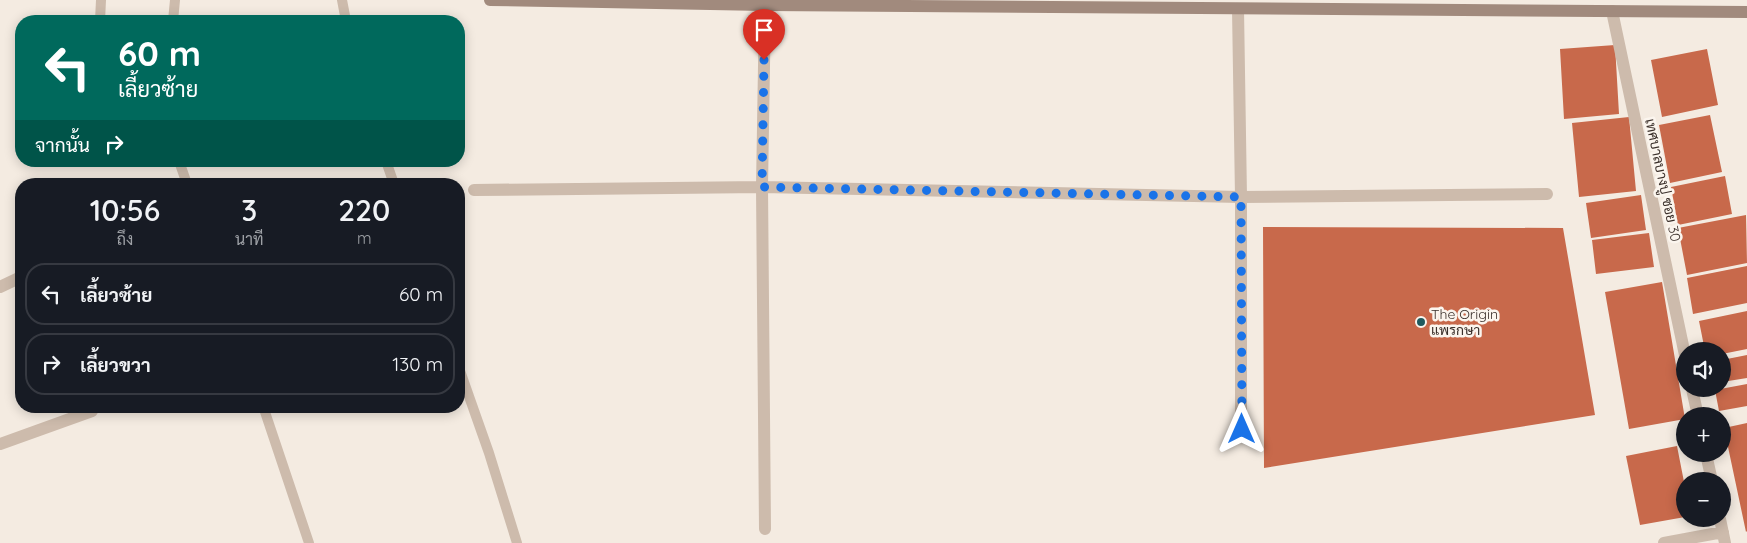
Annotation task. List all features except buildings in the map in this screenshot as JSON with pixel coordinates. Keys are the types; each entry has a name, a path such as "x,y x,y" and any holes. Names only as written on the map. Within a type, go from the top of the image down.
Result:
{"main road":[{"path":"490,0 765,5 1747,12"}],"street":[{"path":"765,5 762,187 765,530"},
{"path":"1238,9 1242,429"},
{"name":"เทศบาลบางปู ซอย 30","path":"1612,11 1682,342"},
{"path":"474,190 762,187 1241,197 1546,194"},
{"path":"0,288 15,280"},
{"path":"0,444 86,413"},
{"path":"1664,543 1724,538"}],"lane":[{"path":"101,15 102,0"},
{"path":"174,15 175,0"},
{"path":"342,0 345,15"},
{"path":"465,385 517,543"},
{"path":"265,413 309,543"}],"place":[{"name":"The Origin แพรกษา","path":"1421,322"}],"route":[{"path":"764,60 762,187 1241,197 1242,429"}]}
